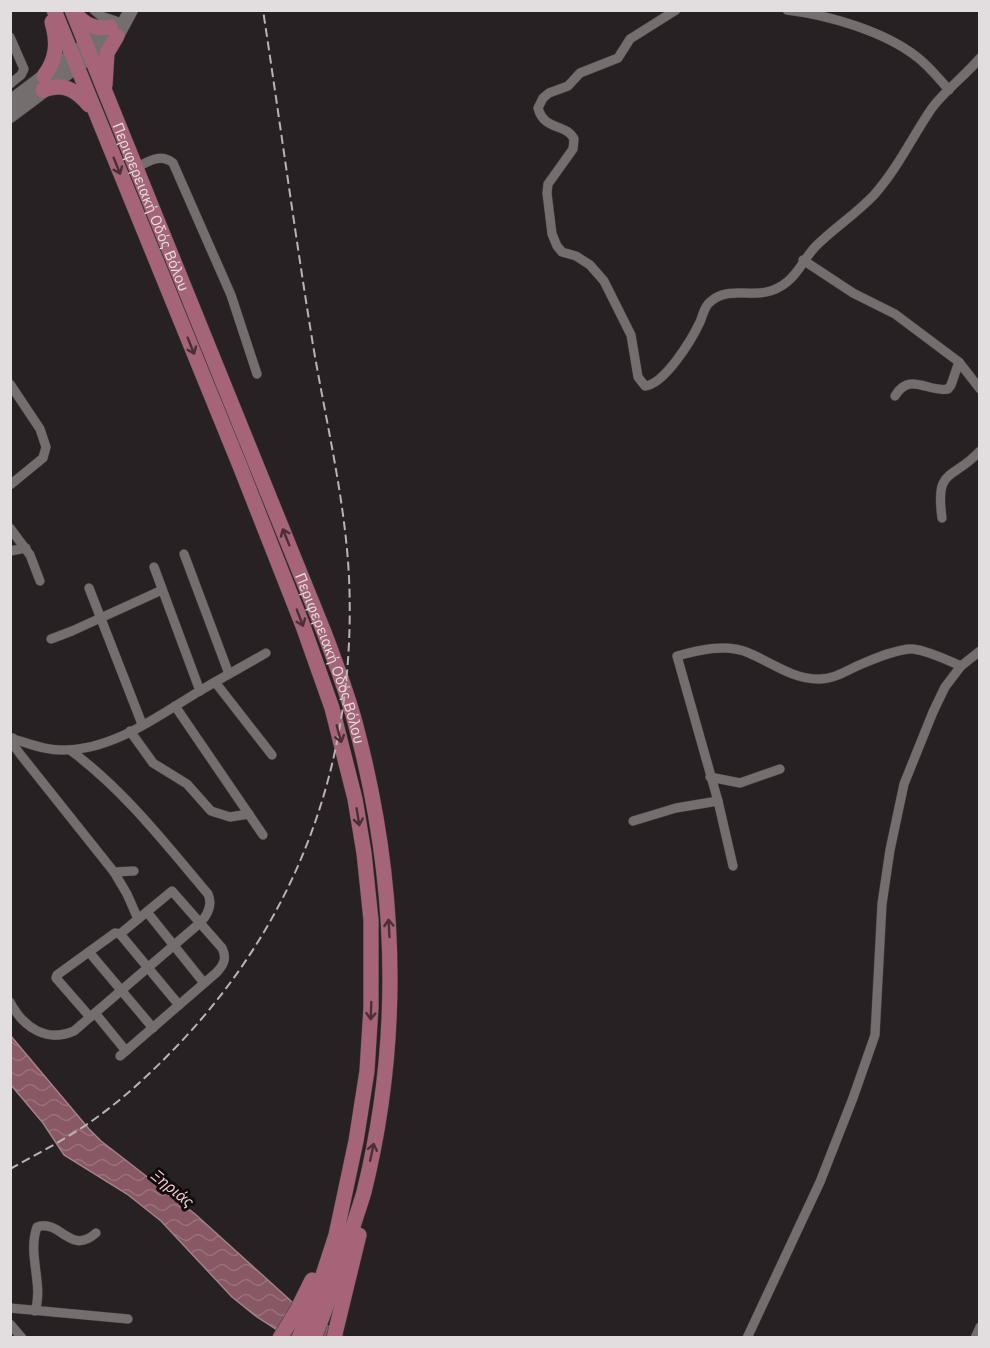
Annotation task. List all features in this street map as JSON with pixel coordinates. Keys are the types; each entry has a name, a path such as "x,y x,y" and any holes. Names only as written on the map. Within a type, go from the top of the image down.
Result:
{"main road":[{"name":"Περιφερειακή Οδός Βόλου","path":"52,10 105,94 324,632 357,729 381,845 391,963 383,1086 363,1193 320,1307 299,1338"},
{"path":"10,102 44,83 56,48 52,10"},
{"name":"Περιφερειακή Οδός Βόλου","path":"72,10 95,112 295,605 332,708 355,799 371,920 372,962 367,1071 345,1193 314,1338"},
{"path":"72,10 90,26 114,28"},
{"path":"10,116 44,83 114,28 129,10"},
{"path":"105,94 106,59 114,28"},
{"path":"44,83 68,88 78,93 95,112"},
{"path":"280,1337 320,1307 333,1338"}],"street":[{"path":"94,10 114,28"},
{"path":"676,10 630,39 618,58 580,74 568,86 549,93 543,98 538,108 546,122 572,134 574,139 573,149 548,184 552,234 562,252 576,256 590,265 604,281 631,335 638,377 645,386 651,385 673,365 711,301 730,293 755,295 768,293 787,282 803,260 866,204 885,182 934,105 980,58"},
{"path":"787,10 807,12 857,27 902,47 919,58 949,90"},
{"path":"10,37 24,71 10,84"},
{"path":"136,168 158,158 167,159 173,163 231,295 257,374"},
{"path":"803,260 853,293 895,314 959,362 980,389"},
{"path":"895,396 900,389 914,383 936,390 948,389 959,362"},
{"path":"10,384 40,429 46,447 43,458 10,485"},
{"path":"942,518 939,498 944,480 980,451"},
{"path":"10,528 26,548 40,581"},
{"path":"10,551 26,548"},
{"path":"184,554 229,674"},
{"path":"154,567 200,691"},
{"path":"89,588 142,724"},
{"path":"51,639 162,590"},
{"path":"733,866 718,801 677,656 696,651 733,649 749,653 795,674 816,679 836,675 872,659 908,649 929,653 961,666"},
{"path":"747,1338 808,1210 872,1046 875,1035 882,904 904,784 945,687 961,666 980,651"},
{"path":"12,738 46,749 70,750 108,742 175,706 266,652"},
{"path":"215,682 273,755"},
{"path":"175,706 263,835"},
{"path":"130,731 153,763 187,784 209,810 227,817 249,814"},
{"path":"12,738 20,754 114,872 138,919"},
{"path":"10,1002 25,1023 36,1031 46,1035 66,1034 79,1027 120,989 201,922 210,908 211,900 208,894 137,810 92,766 70,750"},
{"path":"710,777 740,783 780,769"},
{"path":"633,820 676,808 718,801"},
{"path":"114,872 134,871"},
{"path":"172,891 201,922 222,948 225,957 222,967 123,1053 92,1015 56,978 115,933 120,934 172,891"},
{"path":"147,912 204,983"},
{"path":"120,934 179,1005"},
{"path":"89,952 153,1028"},
{"path":"35,1311 38,1295 34,1244 37,1227 52,1226 70,1239 77,1241 87,1239 96,1233"},
{"path":"10,1308 128,1319"},
{"path":"10,1324 22,1338"},
{"path":"975,1338 980,1327"}],"water":[{"path":"10,1035 101,1141 195,1214 291,1301 344,1337 288,1337 257,1317 232,1297 161,1221 127,1194 64,1155 43,1123 11,1085"}],"railway":[{"path":"10,1169 101,1115 146,1077 177,1046 220,996 257,943 288,887 312,830 331,769 343,707 349,643 347,548 344,519 306,303 263,10"}],"water label":[{"name":"Ξηριάς","path":"173,1188"}]}
